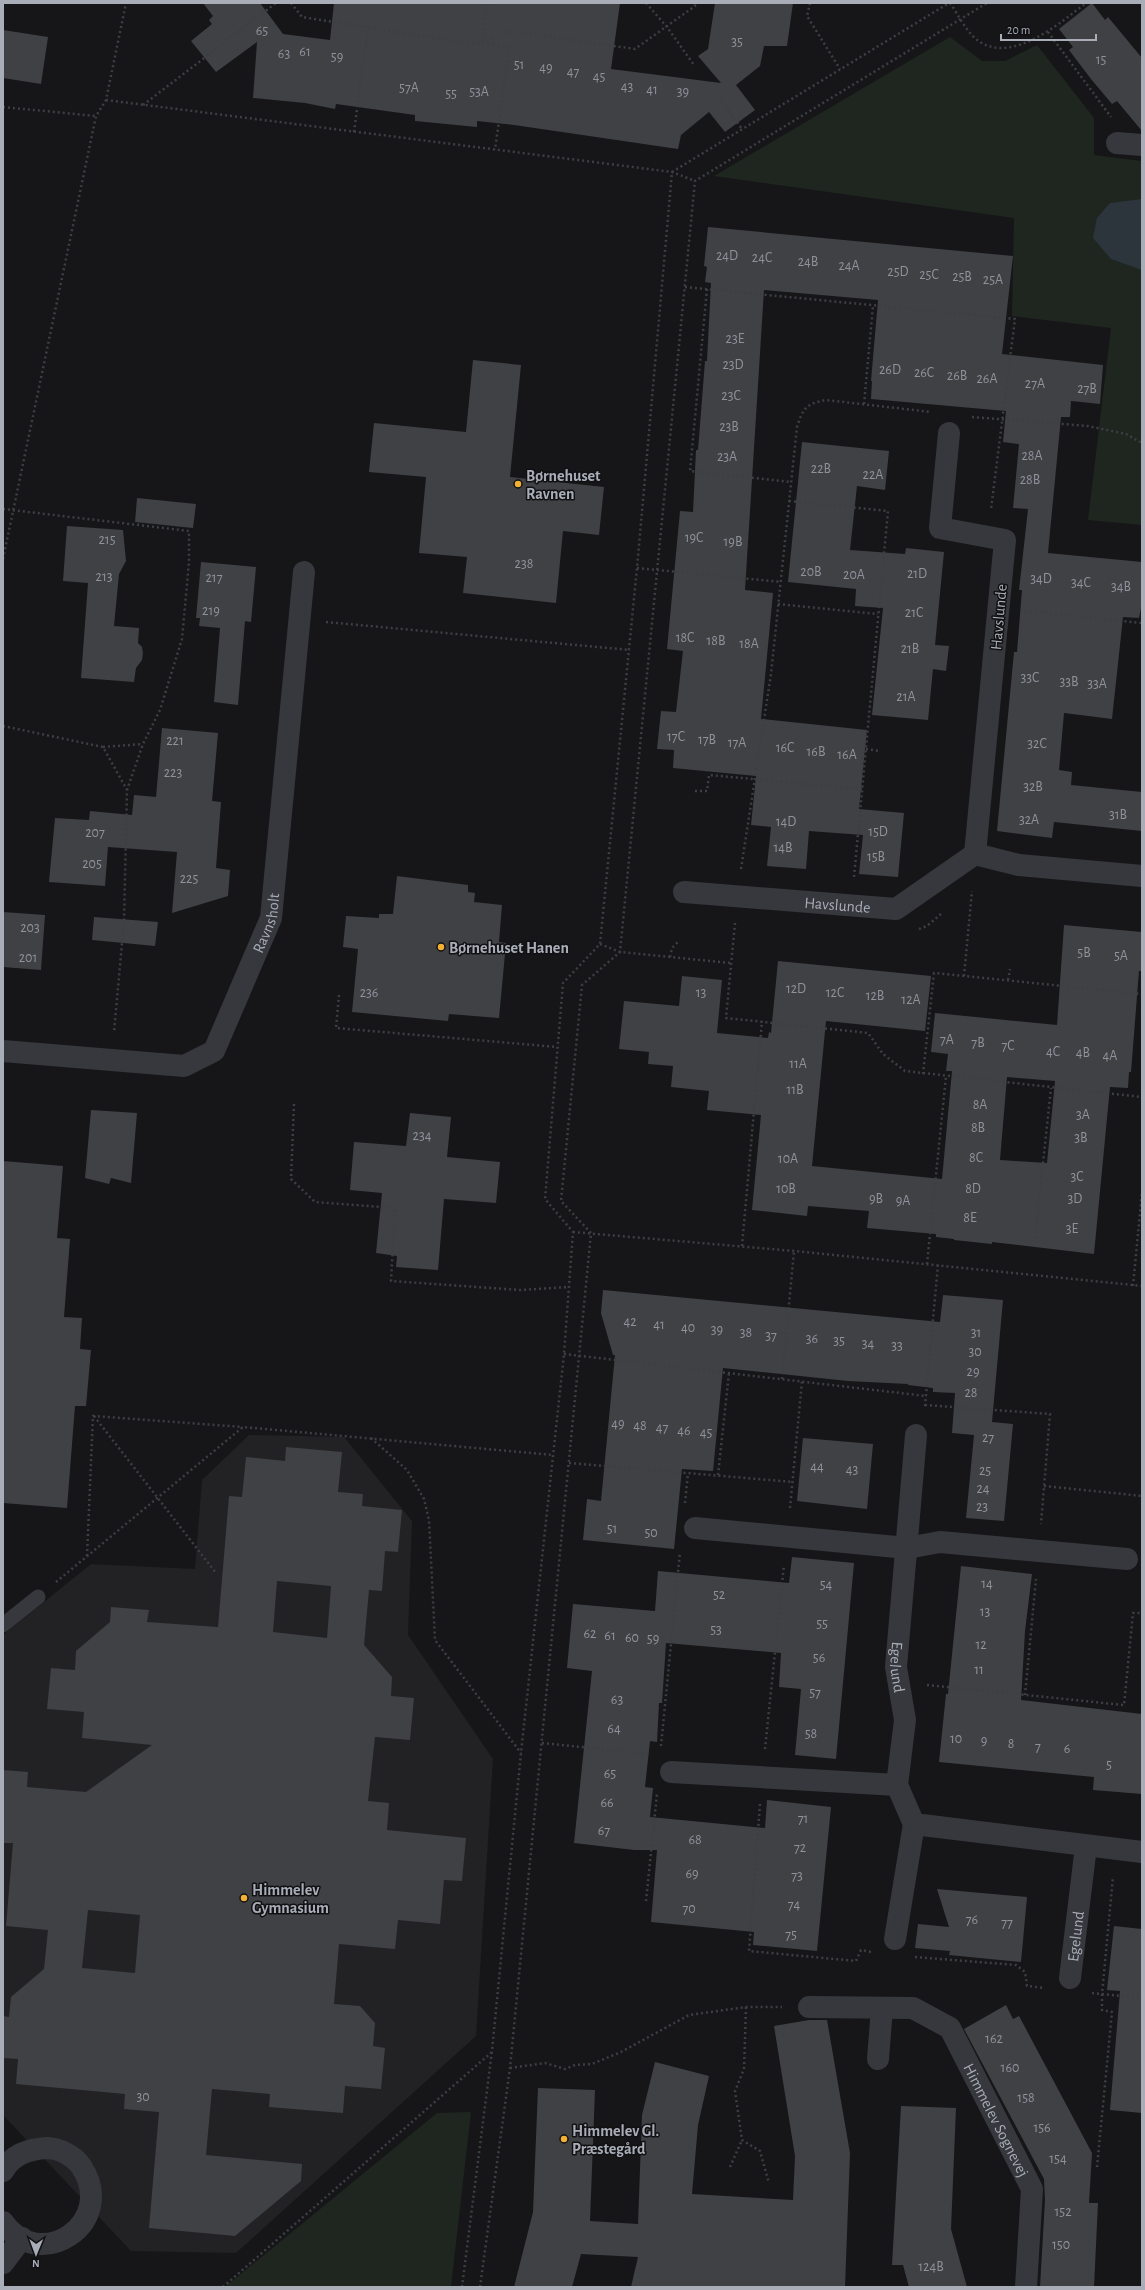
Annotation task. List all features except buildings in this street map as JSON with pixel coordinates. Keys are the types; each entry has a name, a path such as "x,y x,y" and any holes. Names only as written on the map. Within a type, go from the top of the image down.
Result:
{"street":[{"path":"949,433 940,528 1005,540"},
{"name":"Havslunde","path":"684,892 896,909 975,854 1005,540"},
{"name":"Ravnsholt","path":"3,1052 184,1066 214,1051 271,918 304,572"},
{"path":"975,854 1020,865 1142,876"},
{"name":"Egelund","path":"897,1784 906,1720 896,1667 916,1435"},
{"path":"695,1528 907,1548 940,1542 1127,1559"},
{"path":"671,1772 897,1784 914,1824 895,1938"},
{"path":"914,1824 1142,1852"},
{"name":"Egelund","path":"1070,1978 1086,1846"},
{"name":"Himmelev Sognevej","path":"809,2007 913,2008 950,2028 1032,2189 1026,2287"},
{"path":"878,2059 882,2008"},
{"path":"3,2171 7,2164 19,2154 34,2149 50,2148 65,2153 78,2162 87,2176 91,2191 90,2206 84,2221 74,2233 60,2241 45,2244 29,2242 15,2235 3,2222"},
{"path":"3,2263 22,2238"}],"lane":[{"path":"3,1625 38,1598"}],"path":[{"path":"3,559 96,116 106,100 126,3"},
{"path":"142,105 276,3"},
{"path":"291,3 302,17 509,48 495,150"},
{"path":"483,43 487,3"},
{"path":"646,3 667,27 694,64"},
{"path":"483,43 511,30 635,49 695,6 695,3"},
{"path":"810,3 807,16 840,69"},
{"path":"672,172 949,3 979,41 992,46 1011,46 1048,32 1086,3"},
{"path":"695,181 987,3"},
{"path":"354,132 368,28"},
{"path":"1048,32 1130,144"},
{"path":"719,98 742,129"},
{"path":"106,100 672,172 695,181"},
{"path":"3,107 96,116"},
{"path":"462,2287 492,2052 520,1753 564,1354 573,1232 545,1200 563,983 600,944 630,650 672,172"},
{"path":"480,2287 510,2068 591,1233 561,1201 582,984 620,952 695,181"},
{"path":"684,287 1015,319 989,524 1005,540"},
{"path":"707,289 690,471 791,482"},
{"path":"864,404 873,306"},
{"path":"937,413 826,400 812,403 802,412 797,427 771,674 737,896 726,1018 868,1033 883,1054 905,1071 1142,1097"},
{"path":"967,416 1088,426 1126,434 1142,443"},
{"path":"789,501 888,511 851,906"},
{"path":"3,510 189,531 189,562 182,639 160,710 143,744 127,790 124,921 112,1060"},
{"path":"637,568 781,582"},
{"path":"778,604 878,614"},
{"path":"998,608 1142,623"},
{"path":"300,620 630,650"},
{"path":"3,726 103,747 143,744"},
{"path":"103,747 127,790"},
{"path":"866,749 879,751"},
{"path":"695,791 707,791 709,775 862,789"},
{"path":"964,976 975,854"},
{"path":"670,957 672,948 680,941"},
{"path":"600,944 620,952 731,963"},
{"path":"1008,980 1010,969"},
{"path":"923,1074 934,973 1142,994"},
{"path":"339,995 336,1028 558,1047"},
{"path":"742,1246 762,1021"},
{"path":"927,1264 946,1076"},
{"path":"1036,1238 1051,1088"},
{"path":"294,1104 291,1179 316,1202 395,1208 391,1281 520,1290 569,1287"},
{"path":"1132,1286 1142,1192"},
{"path":"573,1232 742,1246 1142,1286"},
{"path":"782,1379 794,1251"},
{"path":"916,1435 922,1431 938,1265"},
{"path":"564,1354 926,1396"},
{"path":"718,1476 729,1373"},
{"path":"802,1381 762,1776 749,1951 856,1961 861,1950 876,1952"},
{"path":"925,1405 1050,1414 1025,1695"},
{"path":"93,1416 243,1427 553,1455"},
{"path":"93,1416 216,1573"},
{"path":"87,1556 93,1416"},
{"path":"38,1598 243,1427"},
{"path":"371,1438 407,1470 424,1499 428,1520 435,1640 520,1753"},
{"path":"569,1463 792,1482"},
{"path":"684,1508 688,1473"},
{"path":"1044,1486 1142,1496"},
{"path":"661,1748 680,1550"},
{"path":"899,1682 1124,1705 1133,1613 1142,1612"},
{"path":"542,1743 652,1755"},
{"path":"646,1901 657,1793"},
{"path":"1097,2167 1112,2012 1102,2010 1102,1994 1116,1849"},
{"path":"914,1957 1016,1965 1025,1972 1027,1986 1051,1989"},
{"path":"1088,1992 1142,1998"},
{"path":"510,2068 546,2062 565,2069 575,2065 592,2064 621,2052 689,2015 746,2006 809,2007"},
{"path":"730,2167 742,2140 735,2091 744,2069 746,2006"},
{"path":"222,2287 492,2052"},
{"path":"742,2140 760,2151 769,2183"}],"shaded area":[{"path":"950,37 982,61 1005,61 1037,45 1094,118 1094,155 1142,161 1142,525 1088,520 1111,328 1012,316 1014,218 714,176"},
{"path":"1142,199 1142,270 1111,259 1093,238 1097,218 1110,203"},
{"name":"Himmelev Gymnasium","path":"249,1435 344,1437 412,1521 408,1635 493,1759 476,2036 236,2253 131,2251 3,2115 3,1635 91,1564 195,1569 202,1480"},
{"path":"471,2112 451,2287 225,2287 437,2113"}],"place":[{"name":"Børnehuset Ravnen","path":"518,484"},
{"name":"Børnehuset Hanen","path":"441,947"},
{"name":"Himmelev Gymnasium","path":"244,1898"},
{"name":"Himmelev Gl. Præstegård","path":"564,2139"}]}
